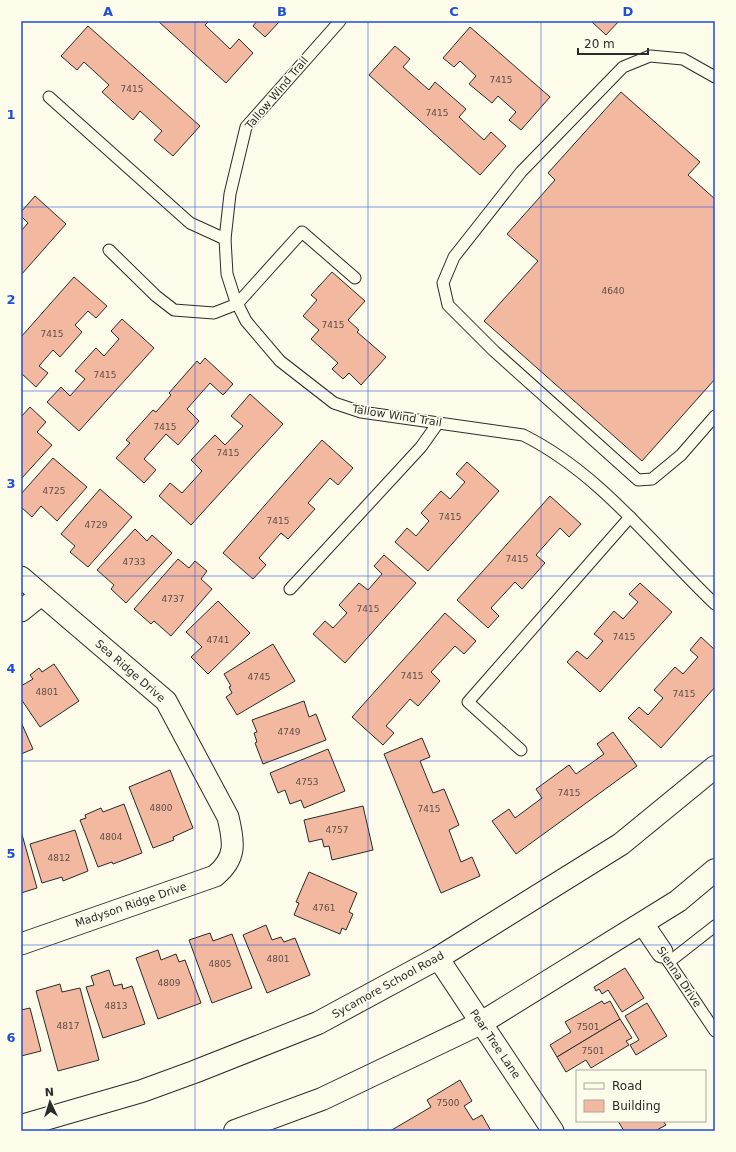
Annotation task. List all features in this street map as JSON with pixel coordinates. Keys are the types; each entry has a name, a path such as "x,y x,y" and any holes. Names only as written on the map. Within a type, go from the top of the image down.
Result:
{"main road":[{"name":"Sycamore School Road","path":"21,1126 150,1088 318,1023 438,958 621,844 715,767"},
{"path":"235,1131 322,1099 481,1023 643,924 678,901 715,870"}],"street":[{"name":"Sea Ridge Drive","path":"21,577 166,701 228,817 233,837 232,854"},
{"path":"21,611 41,595"},
{"name":"Madyson Ridge Drive","path":"21,944 215,876 226,867 232,854"},
{"name":"Sienna Drive","path":"643,924 666,957"},
{"name":"Pear Tree Lane","path":"438,958 553,1131"}],"lane":[{"name":"Tallow Wind Trail","path":"340,21 246,127 230,194 225,239 227,274 237,304 246,321 280,361 334,403 361,412 523,435 544,446 574,468 630,517 715,604"},
{"path":"715,77 683,59 650,56 623,67 522,172 454,257 443,283 448,305 494,351 638,480 652,479 681,455 715,416"},
{"path":"49,97 190,223 225,239"},
{"path":"109,250 156,296 174,310 214,313 237,304 302,232 355,278"},
{"path":"290,589 421,447 438,423"},
{"path":"521,750 468,702 630,517"},
{"path":"666,957 715,926"},
{"name":"Sienna Drive","path":"666,957 715,1031"}],"building":[{"path":"158,21 209,21 205,25 230,49 239,39 253,53 226,83"},
{"path":"257,21 280,21 265,37 253,26"},
{"path":"591,21 619,21 606,35"},
{"path":"88,26 200,126 173,156 154,140 162,131 140,111 133,120 102,92 109,85 84,62 77,70 61,56"},
{"path":"470,27 550,97 521,130 509,120 516,112 498,96 492,103 469,84 476,76 460,61 454,67 443,58"},
{"path":"395,46 410,59 403,67 429,90 435,82 466,109 459,117 484,140 491,132 506,146 480,175 369,75"},
{"path":"621,92 700,162 688,175 715,199 715,379 642,461 484,321 538,261 507,234 555,180 548,173"},
{"path":"35,196 66,224 21,275 21,231 28,223 21,216 21,212"},
{"path":"332,272 365,301 348,320 359,330 357,332 386,357 361,385 349,373 343,379 332,369 338,363 311,339 319,330 303,316 317,300 311,295"},
{"path":"74,277 107,306 96,318 88,311 75,325 82,332 60,357 53,350 39,366 48,373 36,387 21,373 21,337"},
{"path":"122,319 154,348 79,431 47,402 61,387 70,396 85,379 75,371 96,348 104,356 119,339 111,331"},
{"path":"205,358 233,384 223,395 210,383 187,409 199,421 178,445 166,434 144,459 156,470 144,483 116,458 130,443 126,440 153,410 156,412 171,395 169,393 197,361 200,364"},
{"path":"250,394 283,424 191,525 159,496 170,483 182,493 202,471 191,460 215,435 225,445 243,426 231,416"},
{"path":"30,407 46,422 37,432 52,445 21,479 21,417"},
{"path":"322,440 353,468 338,485 330,478 308,503 315,509 288,539 281,533 259,558 266,565 253,579 223,553"},
{"path":"53,458 87,487 57,521 41,506 32,517 21,507 21,494"},
{"path":"467,462 499,491 428,571 395,542 407,528 416,536 429,521 421,513 441,491 450,499 465,482 456,474"},
{"path":"100,489 132,517 88,567 70,552 75,546 61,534"},
{"path":"550,496 581,524 569,537 560,528 536,555 545,563 522,589 515,582 491,608 499,616 488,628 457,600"},
{"path":"135,529 147,541 152,535 172,553 126,603 111,589 114,585 97,570"},
{"path":"384,555 416,583 345,663 313,634 325,621 333,628 347,613 339,605 359,583 368,590 382,574 374,566"},
{"path":"178,559 189,568 195,561 207,571 201,579 212,589 171,636 154,621 151,624 134,609"},
{"path":"640,583 672,612 600,692 567,662 577,651 587,659 603,641 594,634 614,611 623,619 638,602 629,594"},
{"path":"218,601 250,633 208,674 191,657 202,647 186,632"},
{"path":"445,613 476,641 464,654 455,646 431,672 440,681 418,706 410,699 386,726 394,733 383,745 352,717"},
{"path":"701,637 715,650 715,687 661,748 628,718 639,707 648,715 663,698 654,690 675,667 683,674 698,657 690,650"},
{"path":"273,644 295,681 237,715 226,697 232,693 229,687 231,686 224,674"},
{"path":"54,664 79,701 40,727 21,699 21,686 33,679 30,675 39,668 42,672"},
{"path":"304,701 309,717 316,714 326,740 263,764 255,743 257,742 254,733 257,732 252,720"},
{"path":"21,722 33,749 21,754"},
{"path":"613,732 637,766 516,854 492,821 509,809 515,818 542,798 536,789 569,765 576,774 604,754 597,744"},
{"path":"422,738 430,757 420,761 433,793 444,789 459,825 449,830 461,862 472,857 480,876 441,893 384,754"},
{"path":"328,749 345,791 304,808 301,800 290,804 285,790 278,793 270,773"},
{"path":"170,770 193,828 173,837 174,840 153,848 129,787"},
{"path":"124,804 142,853 113,864 112,862 98,867 80,820 86,818 85,815 101,808 103,812"},
{"path":"363,806 373,850 332,860 329,846 324,847 322,839 309,842 304,820"},
{"path":"75,830 88,871 63,881 62,877 42,883 30,844"},
{"path":"21,831 37,888 21,893"},
{"path":"309,872 357,893 349,912 353,914 346,930 342,928 340,934 294,915 299,903 296,902"},
{"path":"266,925 272,940 281,937 284,942 295,938 310,975 267,993 243,935"},
{"path":"210,933 213,941 232,934 252,988 212,1003 189,940"},
{"path":"158,950 161,960 176,954 179,962 185,960 201,1003 158,1019 136,958"},
{"path":"625,968 644,998 622,1012 608,990 602,994 599,989 596,991 594,987"},
{"path":"109,970 114,986 122,984 123,989 132,986 145,1024 103,1038 86,987 94,985 91,976"},
{"path":"60,984 62,992 80,988 99,1060 58,1071 36,991"},
{"path":"602,1001 604,1004 610,1001 620,1019 557,1057 550,1045 571,1032 565,1022"},
{"path":"647,1003 667,1036 636,1055 630,1045 639,1040 625,1016"},
{"path":"30,1008 41,1051 21,1056 21,1010"},
{"path":"620,1019 632,1038 626,1041 629,1045 591,1068 586,1060 566,1072 557,1057"},
{"path":"460,1080 472,1101 464,1106 473,1120 482,1115 491,1131 390,1131 431,1107 427,1100"},
{"path":"619,1122 664,1122 666,1125 655,1131 624,1131"}]}
